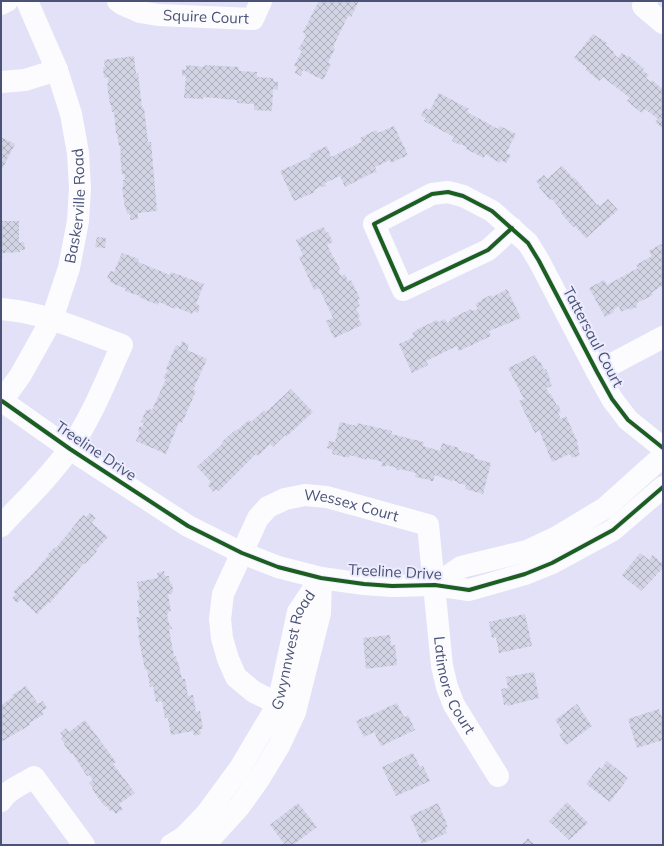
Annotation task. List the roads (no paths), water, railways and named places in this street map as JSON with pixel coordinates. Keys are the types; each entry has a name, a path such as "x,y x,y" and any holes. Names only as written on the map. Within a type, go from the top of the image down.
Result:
{"street":[{"path":"1,4 7,1"},
{"name":"Baskerville Road","path":"2,402 36,349 52,319 69,268 78,221 80,188 78,153 71,114 57,70 27,1"},
{"name":"Squire Court","path":"118,1 140,12 158,15 253,19 261,1"},
{"path":"647,1 643,6 663,23"},
{"path":"1,82 25,80 57,70"},
{"name":"Tattersaul Court","path":"512,228 488,250 403,290 374,224 432,194 448,192 463,196 492,211 512,228 528,243 540,261 612,399 628,420 663,448"},
{"path":"1,309 20,311 52,319 122,345 90,414 70,449 45,479 1,526"},
{"path":"597,372 663,337"},
{"name":"Treeline Drive","path":"2,402 70,449 188,526 242,553 278,567 321,578 364,584 392,586 435,584 469,590 525,574 552,563 613,530 663,486"},
{"name":"Treeline Drive","path":"435,584 461,568 527,551 557,537 605,508 663,456"},
{"name":"Wessex Court","path":"242,553 258,518 268,507 286,499 305,495 327,497 428,525 435,584"},
{"path":"242,553 223,594 220,619 222,638 228,659 236,677 254,692 286,708"},
{"name":"Gwynnwest Road","path":"171,845 184,837 204,839 239,807 259,779 279,746 286,708 320,613 321,578"},
{"name":"Latimore Court","path":"435,584 442,666 447,687 454,706 498,776"},
{"path":"1,801 4,796 13,789 34,777 84,845"}]}
